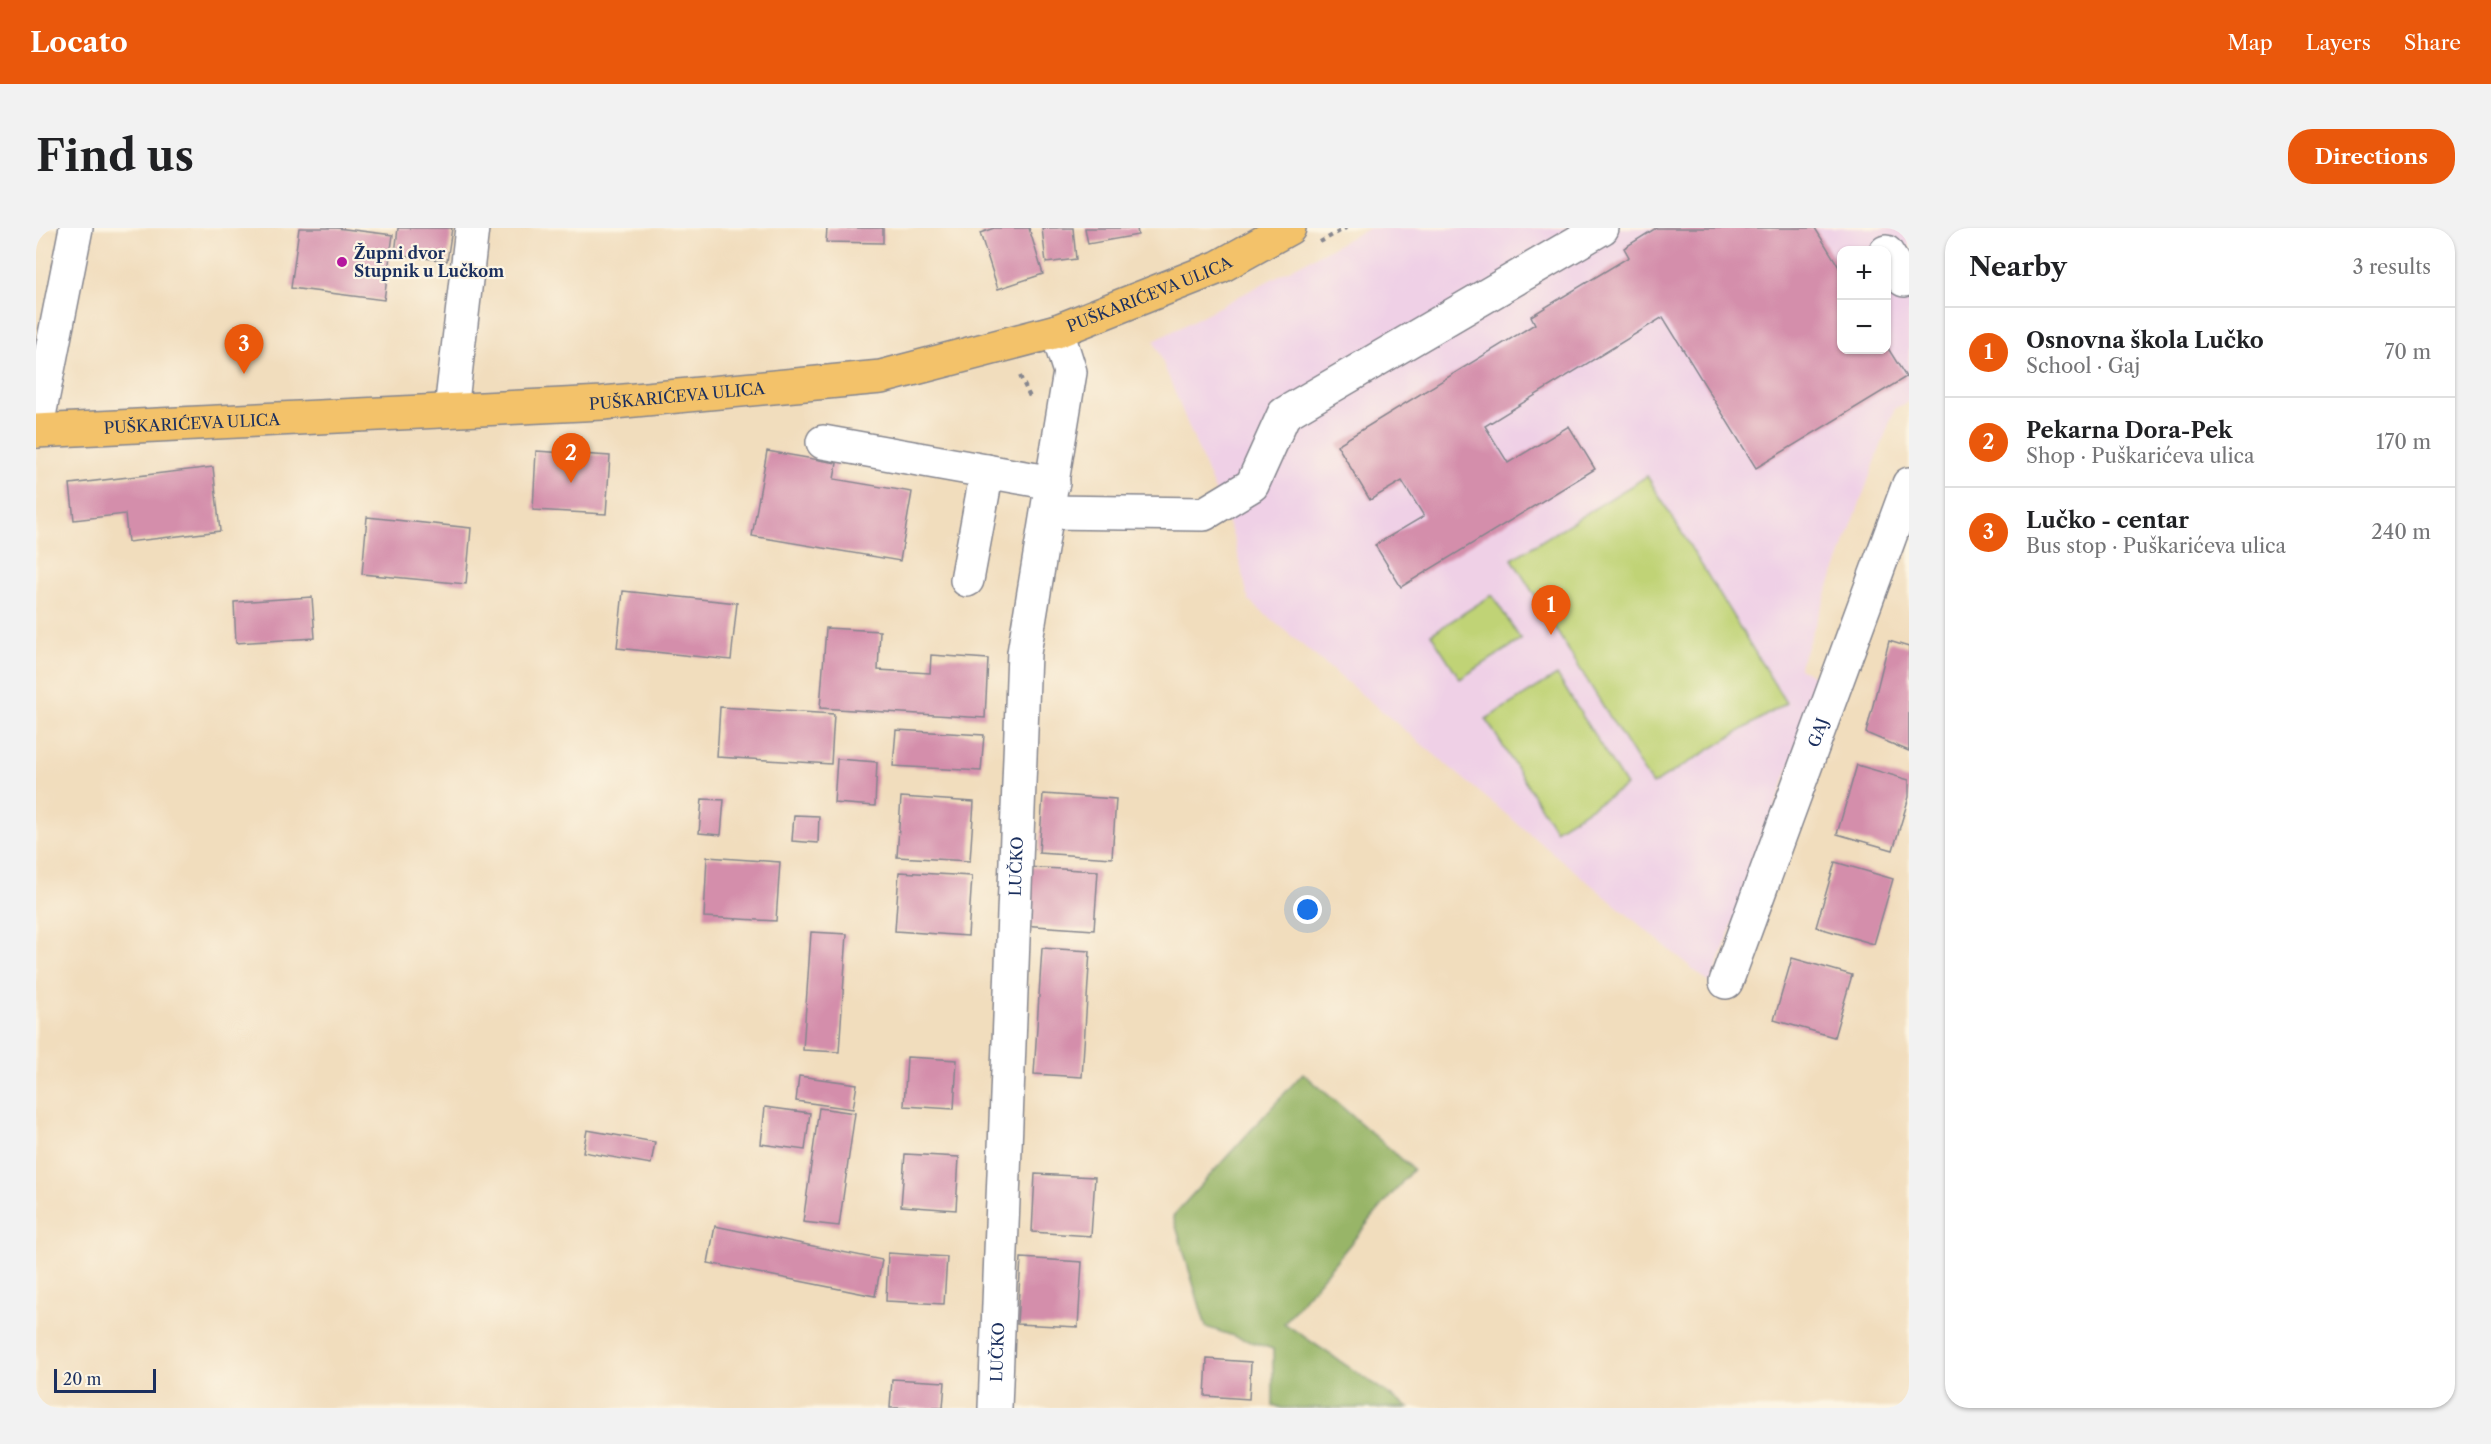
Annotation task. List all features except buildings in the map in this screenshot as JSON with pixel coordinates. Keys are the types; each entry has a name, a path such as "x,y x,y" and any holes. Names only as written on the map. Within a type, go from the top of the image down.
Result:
{"main road":[{"name":"PUŠKARIĆEVA ULICA","path":"36,431 603,403 881,377 1057,331 1220,267 1289,228"}],"street":[{"path":"36,431 76,228"},
{"path":"451,410 472,228"},
{"path":"823,442 987,471 1050,498 1204,514 1252,485 1284,414 1602,228"},
{"path":"1872,228 1883,246"},
{"path":"1891,259 1904,280"},
{"name":"LUČKO","path":"995,1408 1024,653 1070,372 1057,331"},
{"path":"967,580 987,471"},
{"name":"GAJ","path":"1726,982 1909,484"}],"shaded area":[{"path":"1369,228 1909,228 1909,402 1895,408 1799,668 1821,680 1711,984 1249,601 1234,538 1154,341"}],"green space":[{"path":"1647,476 1786,703 1652,785 1512,559"},
{"path":"1492,595 1521,640 1460,679 1431,634"},
{"path":"1557,675 1626,786 1555,830 1486,719"},
{"path":"1303,1073 1413,1169 1284,1323 1409,1408 1282,1408 1273,1405 1273,1349 1206,1327 1173,1216"}],"place":[{"name":"Župni dvor Stupnik u Lučkom","path":"342,262"},
{"name":"Lučko - centar","path":"244,374"},
{"name":"Pekarna Dora-Pek","path":"571,483"},
{"name":"Osnovna škola Lučko","path":"1551,635"}]}
